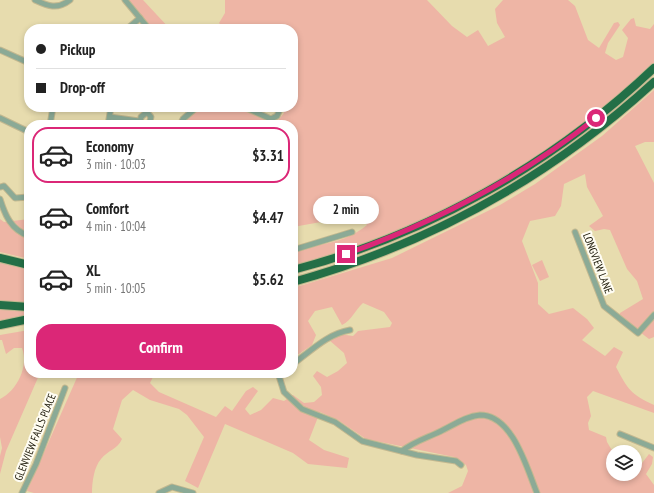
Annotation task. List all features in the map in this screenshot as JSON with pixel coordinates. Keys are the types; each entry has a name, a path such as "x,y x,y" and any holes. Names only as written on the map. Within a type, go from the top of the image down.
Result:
{"highway":[{"path":"298,268 346,254 401,233 482,194 523,170 585,127 654,68"},
{"path":"298,281 334,270 389,250 425,235 487,204 536,175 578,146 618,114 654,82"},
{"path":"0,258 24,264"},
{"path":"0,305 24,307"},
{"path":"0,325 24,320"}],"street":[{"path":"35,0 55,7 70,0"},
{"path":"125,0 145,24"},
{"path":"133,24 140,18"},
{"path":"0,50 24,61"},
{"path":"109,120 110,112"},
{"path":"182,120 191,112"},
{"path":"256,112 271,118 277,116 279,112"},
{"path":"141,120 143,114 148,113 151,117 150,120"},
{"path":"110,117 125,120"},
{"path":"0,118 24,130"},
{"path":"0,187 4,186 15,198 24,197"},
{"path":"0,199 1,206 9,222 24,234"},
{"path":"298,248 352,232"},
{"name":"LONGVIEW LANE","path":"575,232 606,308 638,333 654,315"},
{"path":"298,360 331,336 338,332 350,330"},
{"path":"280,378 284,392 302,409 335,422 362,441 417,455 456,461 462,465"},
{"name":"GLENVIEW FALLS PLACE","path":"22,493 36,464 65,388"},
{"path":"402,451 465,418 480,415 491,417 502,423 510,432 537,493"},
{"path":"620,434 654,448"},
{"path":"159,493 172,487 193,493"}],"shaded area":[{"path":"128,0 143,0 165,24 148,24"},
{"path":"225,0 427,0 452,26 467,37 478,30 488,46 505,37 497,23 495,9 503,0 568,0 575,6 588,40 599,48 614,23 618,22 620,25 608,43 605,53 616,60 623,57 628,38 622,30 631,19 634,18 636,26 650,29 654,24 654,63 612,100 571,132 535,157 497,180 458,202 418,221 377,238 298,264 298,251 348,237 367,225 360,215 298,226 298,120 278,120 283,112 298,112 298,24 220,24 219,23 225,13"},
{"path":"654,90 654,142 645,142 635,146 654,183 654,337 649,339 619,316 620,313 643,299 637,281 627,269 610,230 604,229 595,231 589,226 603,216 587,187 585,174 564,184 561,206 555,216 530,221 522,241 538,283 538,304 549,314 573,308 587,319 594,328 582,340 605,356 614,347 623,352 616,367 624,381 627,386 640,398 654,405 654,413 593,391 587,397 591,416 588,423 589,430 606,437 609,445 606,445 606,481 642,481 642,463 649,454 653,457 652,464 646,474 654,485 654,493 448,493 462,486 468,471 466,465 454,457 366,439 338,420 320,412 309,440 324,450 349,458 347,468 308,464 293,453 225,424 198,488 185,481 204,437 187,415 179,409 150,400 133,390 122,400 113,429 122,439 118,446 104,456 99,462 94,475 92,493 34,493 27,491 77,378 152,378 150,383 159,392 216,417 225,406 232,411 246,391 253,387 258,391 245,409 250,415 261,410 273,398 284,401 293,395 304,403 314,402 322,395 321,387 313,376 317,371 327,377 338,371 347,363 344,353 329,340 339,334 353,336 358,331 390,327 392,323 384,312 363,303 342,325 332,307 315,311 308,321 316,335 312,345 298,355 298,286 392,258 500,205 535,184 602,136"},
{"path":"196,112 246,112 266,120 186,120"},
{"path":"0,219 4,222 24,220 24,258 0,252"},
{"path":"542,260 549,277 540,281 532,265"},
{"path":"0,263 24,268 24,304 0,302"},
{"path":"0,308 24,310 24,317 0,322"},
{"path":"24,331 24,355 22,348 14,348 6,354 2,340 0,340 0,335"},
{"path":"24,362 24,378 38,378 6,451 0,474 0,456 2,448 0,437 0,399 12,390 23,370"}],"route":[{"path":"346,254 380,242 415,227 482,194 523,170 556,148 596,118"}]}
